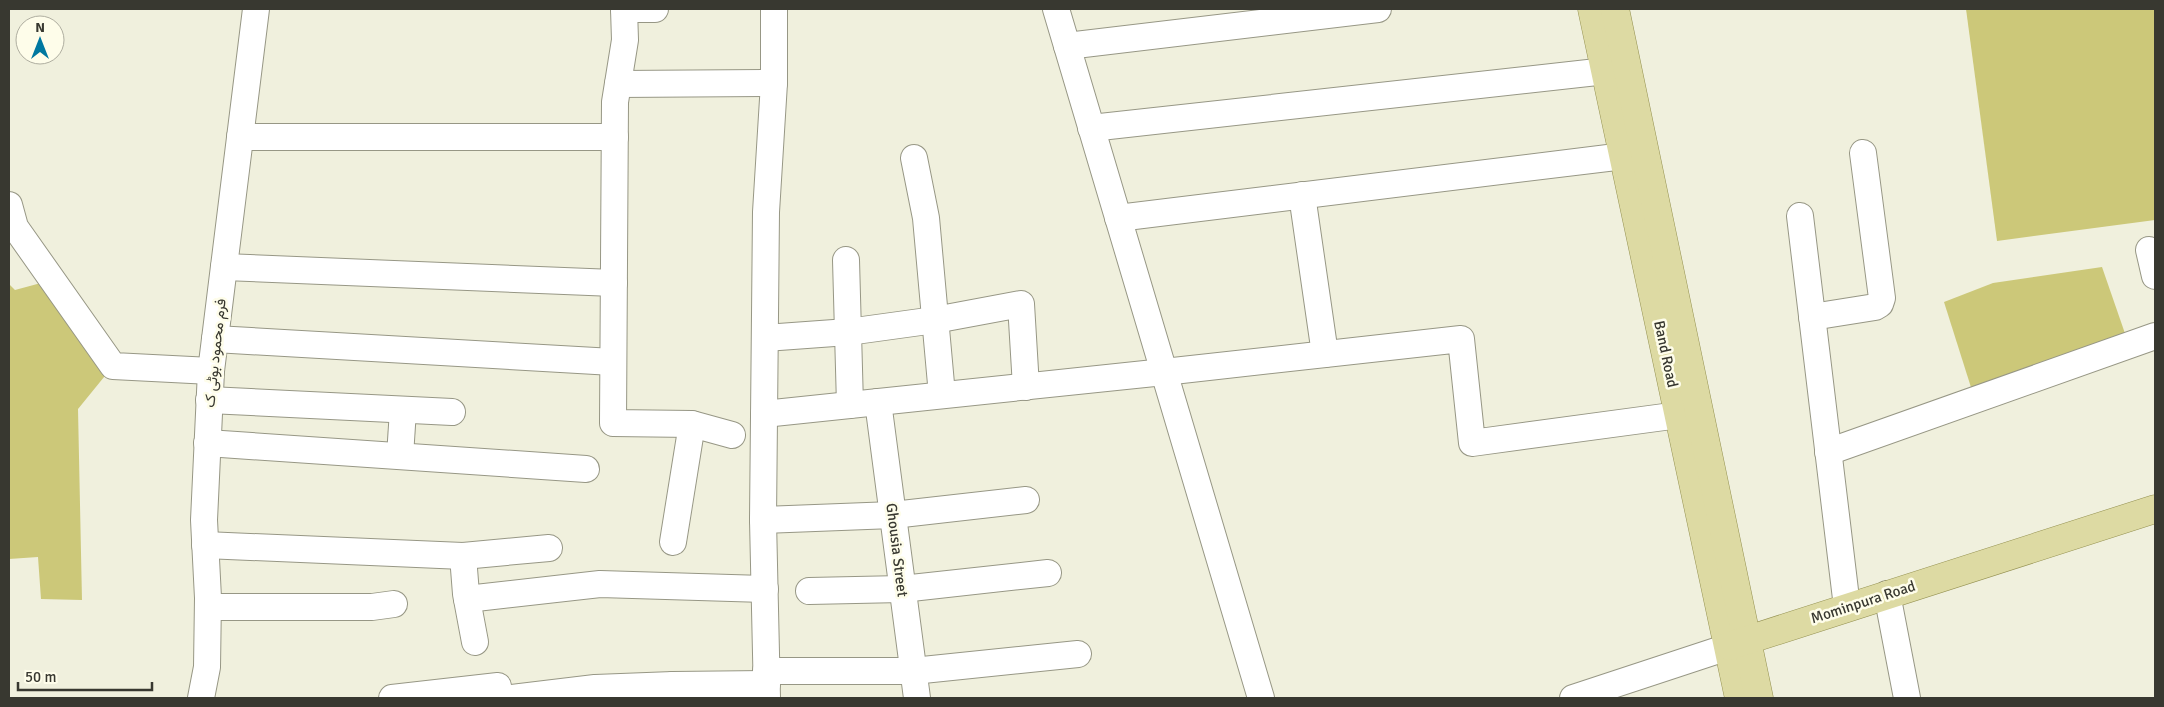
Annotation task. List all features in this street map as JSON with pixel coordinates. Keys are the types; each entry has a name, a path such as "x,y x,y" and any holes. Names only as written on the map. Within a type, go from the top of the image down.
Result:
{"main road":[{"name":"Band Road","path":"1592,9 1679,415 1737,643 1759,698"},
{"name":"Band Road","path":"1615,9 1737,643 1739,698"},
{"name":"Mominpura Road","path":"1737,643 2155,509"}],"street":[{"name":"فرم محمود بوٹی ک","path":"201,698 207,667 208,608 204,520 211,371 256,9"},
{"path":"655,9 624,9 624,40 615,102 613,423 692,424 732,435"},
{"path":"767,684 764,520 766,212 774,82 774,9"},
{"path":"1056,9 1261,698"},
{"path":"1067,46 1378,9"},
{"path":"1091,128 1606,71"},
{"path":"618,84 774,82"},
{"path":"240,137 615,137"},
{"path":"1812,317 1875,307 1880,304 1882,298 1863,153"},
{"path":"1118,218 1624,156"},
{"path":"914,158 926,218 942,395"},
{"path":"1302,195 1325,354"},
{"path":"9,205 15,227 113,366 211,371"},
{"path":"1800,216 1847,608"},
{"path":"2149,250 2155,276"},
{"path":"846,260 850,405"},
{"path":"224,267 614,284"},
{"path":"765,338 848,332 935,320 1021,304 1026,387"},
{"path":"1828,452 2155,336"},
{"path":"215,339 613,362"},
{"path":"764,414 1461,339 1472,443 1679,415"},
{"path":"210,400 452,412"},
{"name":"Ghousia Street","path":"878,402 917,698"},
{"path":"400,456 403,410"},
{"path":"672,542 692,424"},
{"path":"207,443 586,469"},
{"path":"764,520 892,515 1026,500"},
{"path":"205,545 463,556 549,548"},
{"path":"463,556 466,599 475,642"},
{"path":"809,592 902,589 1048,573"},
{"path":"466,599 600,584 765,589"},
{"path":"1888,594 1907,698"},
{"path":"208,608 372,607 394,604"},
{"name":"Mominpura Road","path":"1578,697 1737,643"},
{"path":"406,697 595,688 674,691 913,671 1078,654"}],"shaded area":[{"path":"1966,9 2155,9 2155,220 1997,241"},
{"path":"2102,267 2129,345 1975,400 1944,302 1993,283"},
{"path":"52,280 113,366 78,409 82,600 41,599 38,557 9,559 9,284 15,290"}]}
